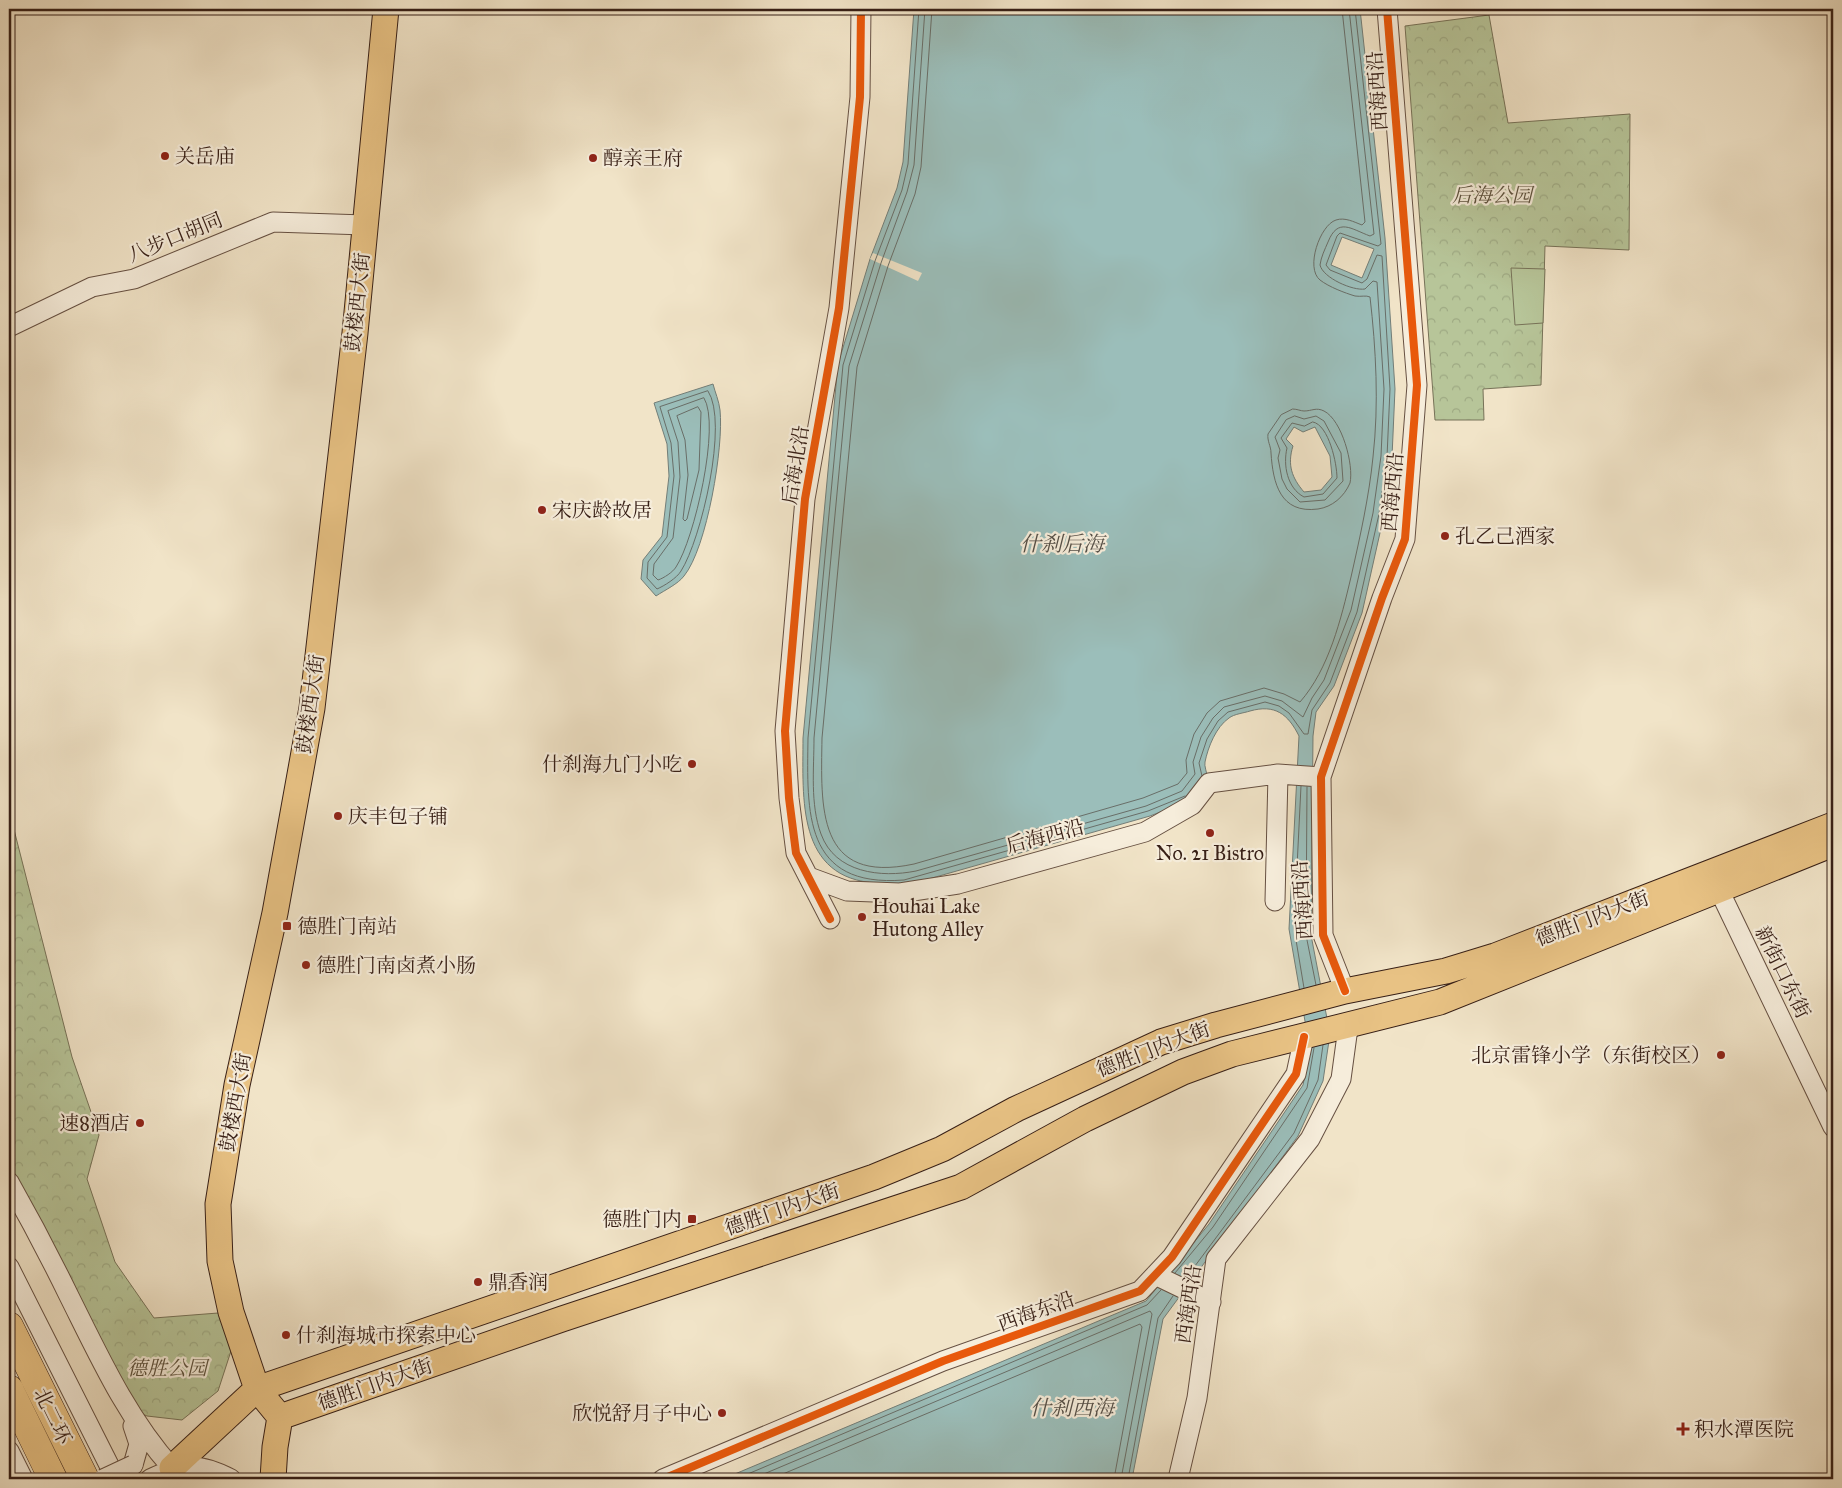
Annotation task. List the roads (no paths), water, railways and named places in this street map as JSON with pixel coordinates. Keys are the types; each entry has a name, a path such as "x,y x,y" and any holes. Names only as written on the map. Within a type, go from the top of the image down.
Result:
{"highway":[{"name":"北二环","path":"9,1326 85,1479"},
{"name":"北二环","path":"9,1389 53,1479"}],"main road":[{"name":"鼓楼西大街","path":"257,1389 231,1312 222,1270 218,1204 237,1085 275,913 312,708 355,333 386,9"},
{"name":"德胜门内大街","path":"1349,1005 1390,993 1434,990 1506,977 1833,825"},
{"name":"德胜门内大街","path":"280,1417 562,1319 961,1187 1085,1119 1183,1072 1232,1054 1304,1037 1349,1005 1717,880 1833,844"},
{"path":"1297,1008 1349,1005"},
{"name":"德胜门内大街","path":"257,1389 874,1177 942,1149 1016,1109 1161,1042 1216,1025 1297,1008"},
{"name":"德胜门内大街","path":"1085,1119 1135,1078 1234,1030 1297,1008"},
{"path":"172,1468 257,1389 280,1417 275,1447 273,1479"}],"street":[{"name":"后海北沿","path":"830,919 796,853 785,732 805,499 839,308 860,97 861,9"},
{"name":"西海西沿","path":"1178,1479 1197,1398 1204,1299 1216,1259 1310,1139 1341,1079 1349,1005 1323,935 1321,777 1382,598 1405,539 1417,385 1387,9"},
{"name":"八步口胡同","path":"9,327 92,287 134,279 273,222 365,225"},
{"name":"后海西沿","path":"809,878 847,891 900,893 958,884 1145,832 1192,805 1209,783 1278,774 1321,777"},
{"path":"1275,901 1278,774"},
{"name":"新街口东街","path":"1717,880 1833,1127"},
{"name":"西海东沿","path":"662,1479 943,1362 1140,1291 1158,1277 1296,1074 1304,1037"},
{"path":"9,1182 47,1251 126,1408 139,1444 133,1465 103,1479"},
{"path":"9,1267 116,1479"},
{"path":"1158,1277 1204,1299"},
{"path":"126,1408 147,1439 172,1468"},
{"path":"9,1451 23,1479"},
{"path":"150,1479 172,1468 206,1468 231,1479"}],"water":[{"name":"什刹后海","path":"914,9 1360,9 1385,238 1395,389 1392,457 1384,515 1362,613 1334,686 1316,712 1313,736 1311,935 1330,1034 1323,1081 1298,1136 1163,1319 1132,1479 723,1479 1146,1301 1209,1224 1303,1085 1310,1050 1289,929 1299,736 1290,722 1274,710 1259,709 1250,711 1229,718 1224,722 1216,732 1208,750 1205,764 1207,777 1188,801 1150,816 908,884 877,883 851,878 831,867 818,851 810,832 805,809 803,738 838,364 870,259 897,188 903,162","holes":["1342,237 1374,249 1362,278 1331,265","1294,427 1303,432 1315,427 1330,456 1332,477 1321,490 1304,492 1296,482 1290,459 1293,446 1286,439"]},
{"path":"713,384 719,407 721,426 716,471 707,521 700,543 684,576 656,596 641,579 643,560 662,536 669,476 667,444 654,403"}],"place":[{"name":"关岳庙","path":"165,156"},
{"name":"醇亲王府","path":"593,158"},
{"name":"宋庆龄故居","path":"542,510"},
{"name":"孔乙己酒家","path":"1445,536"},
{"name":"什刹海九门小吃","path":"692,764"},
{"name":"庆丰包子铺","path":"338,816"},
{"name":"No. 21 Bistro","path":"1210,833"},
{"name":"Houhai Lake Hutong Alley","path":"862,917"},
{"name":"德胜门南站","path":"287,926"},
{"name":"德胜门南卤煮小肠","path":"306,965"},
{"name":"北京雷锋小学（东街校区）","path":"1721,1055"},
{"name":"速8酒店","path":"140,1123"},
{"name":"德胜门内","path":"692,1219"},
{"name":"鼎香润","path":"478,1282"},
{"name":"什刹海城市探索中心","path":"286,1335"},
{"name":"欣悦舒月子中心","path":"722,1413"},
{"name":"积水潭医院","path":"1683,1429"}],"park label":[{"name":"后海公园","path":"1492,195"},
{"name":"德胜公园","path":"167,1368"}],"water label":[{"name":"什刹西海","path":"1072,1408"}]}
